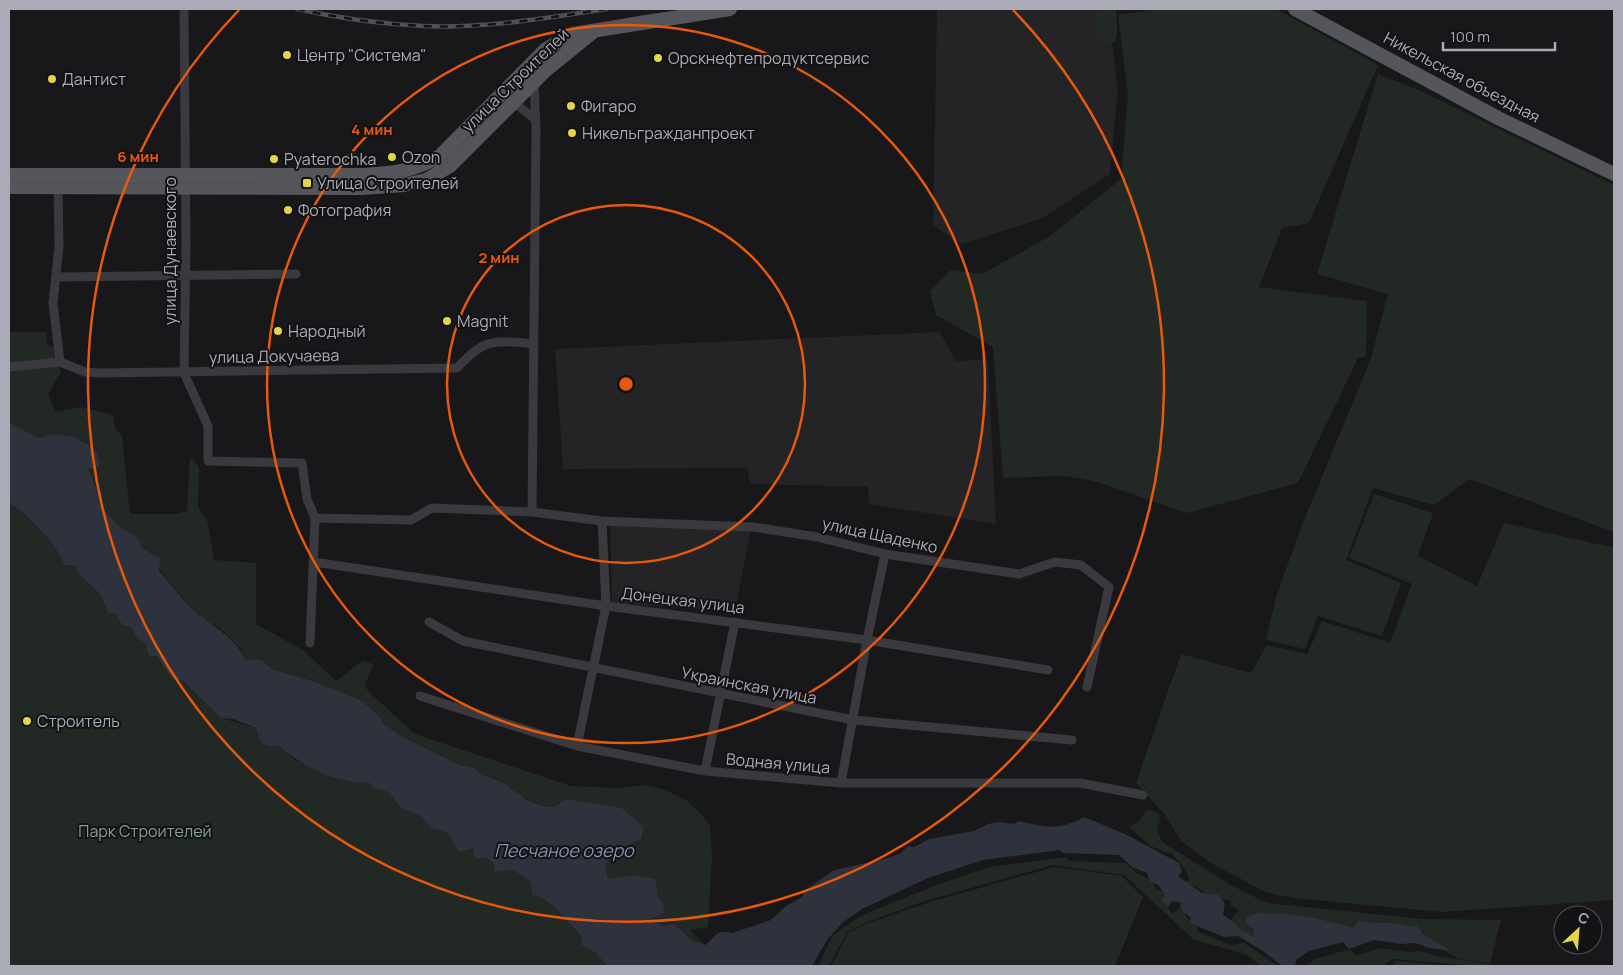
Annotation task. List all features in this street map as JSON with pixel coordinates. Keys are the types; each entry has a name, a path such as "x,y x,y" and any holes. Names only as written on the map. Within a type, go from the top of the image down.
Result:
{"main road":[{"name":"улица Строителей","path":"9,175 58,181 362,181 405,172 423,166 440,156 500,108 540,65 546,49 562,39 595,30 730,9"},
{"name":"Никельская объездная","path":"1295,9 1498,118 1614,174"},
{"name":"улица Строителей","path":"9,187 58,181"}],"street":[{"name":"улица Дунаевского","path":"184,9 184,373"},
{"path":"530,76 535,119 532,512"},
{"path":"500,108 535,119"},
{"path":"58,181 57,277 53,303 60,362"},
{"path":"57,277 296,274"},
{"name":"улица Докучаева","path":"9,367 60,362 85,372 184,373 296,369 457,368 469,355 487,343 533,344"},
{"path":"184,373 208,426 208,460 302,463 307,499 315,518 310,643"},
{"name":"улица Щаденко","path":"315,518 411,520 432,508 532,512 602,520 753,527 817,537 885,554 1019,574 1055,562 1081,565 1109,587 1087,687"},
{"path":"577,746 606,606 602,520"},
{"path":"842,783 867,640 885,554"},
{"name":"Донецкая улица","path":"314,562 606,606 867,640 1048,670"},
{"name":"Украинская улица","path":"429,622 463,641 720,695 853,720 1072,740"},
{"path":"705,771 735,622"},
{"name":"Водная улица","path":"420,696 577,746 705,771 842,783 1080,783 1143,795"}],"shaded area":[{"path":"1108,9 1118,90 1110,174 1041,219 961,244 933,225 937,10"},
{"path":"940,332 956,361 988,359 996,524 869,504 868,487 750,484 747,468 563,469 555,349"},
{"path":"610,523 751,529 735,612 612,603"}],"green space":[{"path":"1098,9 1116,9 1117,35 1115,42 1102,45 1098,41 1095,28"},
{"path":"1160,9 1276,9 1378,65 1309,223 1282,228 1259,287 1367,301 1366,357 1358,358 1298,483 1187,513 1094,481 1065,476 1003,478 993,347 936,315 930,291 951,270 982,274 1050,236 1121,179 1128,95 1118,15"},
{"path":"1378,74 1423,92 1614,185 1614,532 1469,479 1434,505 1373,488 1346,560 1401,583 1382,636 1318,616 1305,649 1266,640 1277,594 1302,525 1370,361 1388,294 1317,274"},
{"path":"9,332 47,332 47,343 55,349 54,359 61,372 48,394 55,412 82,407 113,415 115,428 122,436 130,514 174,514 187,511 190,457 199,467 198,507 207,520 214,560 256,563 256,624 303,650 336,681 365,661 374,665 365,684 368,691 415,734 571,786 619,788 644,785 663,789 686,800 701,814 710,826 712,856 708,927 690,930 705,946 693,941 674,924 662,926 651,919 658,898 635,875 608,880 605,867 612,853 641,839 644,827 622,808 542,806 517,795 502,782 483,775 474,768 460,765 401,736 385,725 379,716 311,680 274,670 261,660 246,660 241,649 220,628 207,622 188,605 142,548 116,524 100,503 101,492 96,489 88,468 97,452 85,442 70,436 55,435 39,438 9,422"},
{"path":"1374,494 1433,513 1418,556 1477,586 1504,523 1614,548 1614,900 1442,912 1293,898 1265,892 1211,863 1181,841 1166,816 1136,783 1181,654 1251,673 1267,645 1307,654 1322,621 1390,643 1412,584 1349,558"},
{"name":"Парк Строителей","path":"9,503 24,514 49,540 61,557 64,565 73,564 80,575 101,595 108,614 115,613 122,625 131,627 137,639 145,643 172,679 183,681 221,718 256,728 270,746 279,746 297,761 346,781 368,782 374,788 388,792 401,808 420,816 431,828 446,831 451,841 473,847 486,858 513,870 531,882 532,895 540,897 554,906 582,937 581,945 596,953 607,966 9,966"},
{"path":"1151,810 1159,814 1160,820 1157,828 1162,842 1231,885 1267,903 1422,919 1501,920 1490,963 1458,959 1429,940 1424,932 1418,934 1360,935 1253,924 1251,929 1259,937 1249,939 1243,930 1229,922 1239,910 1231,906 1230,900 1209,896 1197,887 1185,883 1189,879 1186,870 1172,854 1150,846 1129,827 1140,820 1146,811"},
{"path":"1067,857 1069,861 1125,863 1138,874 1152,881 1156,890 1164,892 1171,901 1168,908 1173,914 1179,908 1187,910 1185,916 1197,925 1197,931 1230,945 1244,943 1278,966 1261,966 1247,955 1193,939 1124,875 1053,865 925,901 870,921 847,932 829,966 818,966 833,935 870,912 934,886 989,867"},
{"path":"1054,867 1122,876 1143,897 1115,966 831,966 848,933 868,923 930,902"},
{"path":"1381,948 1408,952 1421,951 1435,956 1490,964 1489,966 1475,966 1393,959 1382,966 1305,966 1315,959 1350,949 1355,956"},
{"path":"1395,961 1455,966 1392,966"}],"water":[{"name":"Песчаное озеро","path":"9,422 39,438 54,434 74,437 93,447 97,452 100,463 98,467 88,469 96,488 102,492 100,503 115,523 139,540 142,548 160,559 159,571 182,599 228,637 241,651 246,660 261,660 274,670 310,680 360,700 379,716 385,725 401,736 460,765 474,768 483,775 502,782 525,799 542,806 555,807 566,799 622,808 644,827 641,839 612,853 605,867 608,879 635,875 655,879 658,898 663,903 664,913 651,919 662,926 674,924 693,941 705,945 716,934 722,932 732,933 771,920 786,906 802,897 804,891 834,870 885,859 901,853 908,846 914,847 929,839 974,831 988,824 999,822 1014,824 1019,821 1037,825 1059,826 1084,817 1125,834 1179,863 1182,872 1178,876 1202,893 1219,895 1225,904 1223,915 1254,937 1253,929 1245,922 1247,917 1261,912 1302,916 1354,928 1357,921 1398,924 1411,927 1417,925 1422,933 1450,951 1429,948 1415,943 1402,944 1374,940 1349,949 1343,942 1309,951 1296,960 1295,966 1282,966 1263,951 1238,936 1224,937 1190,923 1191,918 1180,908 1181,903 1173,901 1167,906 1162,900 1165,894 1158,885 1150,882 1147,873 1132,867 1119,855 1063,853 1060,850 983,860 928,878 862,909 843,922 827,940 812,966 607,966 596,953 581,945 582,937 554,906 540,897 532,895 531,882 513,870 495,872 493,862 486,858 475,858 473,848 459,852 446,832 431,828 420,816 401,808 388,792 374,788 368,782 356,782 332,777 309,767 279,746 261,743 256,728 233,719 221,718 183,681 172,679 156,656 149,656 145,643 137,639 131,627 122,625 115,613 108,614 101,595 80,575 74,565 64,565 61,557 49,540 24,514 9,503"}],"tram line":[{"path":"9,183 362,184 418,178 441,167 455,156 542,64 584,31 620,20 691,9"}],"railway":[{"path":"297,9 375,22 446,27 514,22 606,9"}],"place":[{"name":"Центр \"Система\"","path":"287,55"},
{"name":"Орскнефтепродуктсервис","path":"658,58"},
{"name":"Дантист","path":"52,79"},
{"name":"Фигаро","path":"571,106"},
{"name":"Никельгражданпроект","path":"572,133"},
{"name":"Ozon","path":"392,157"},
{"name":"Pyaterochka","path":"274,159"},
{"name":"Улица Строителей","path":"307,183"},
{"name":"Фотография","path":"288,210"},
{"name":"Magnit","path":"447,321"},
{"name":"Народный","path":"278,331"},
{"name":"Строитель","path":"27,721"}]}
